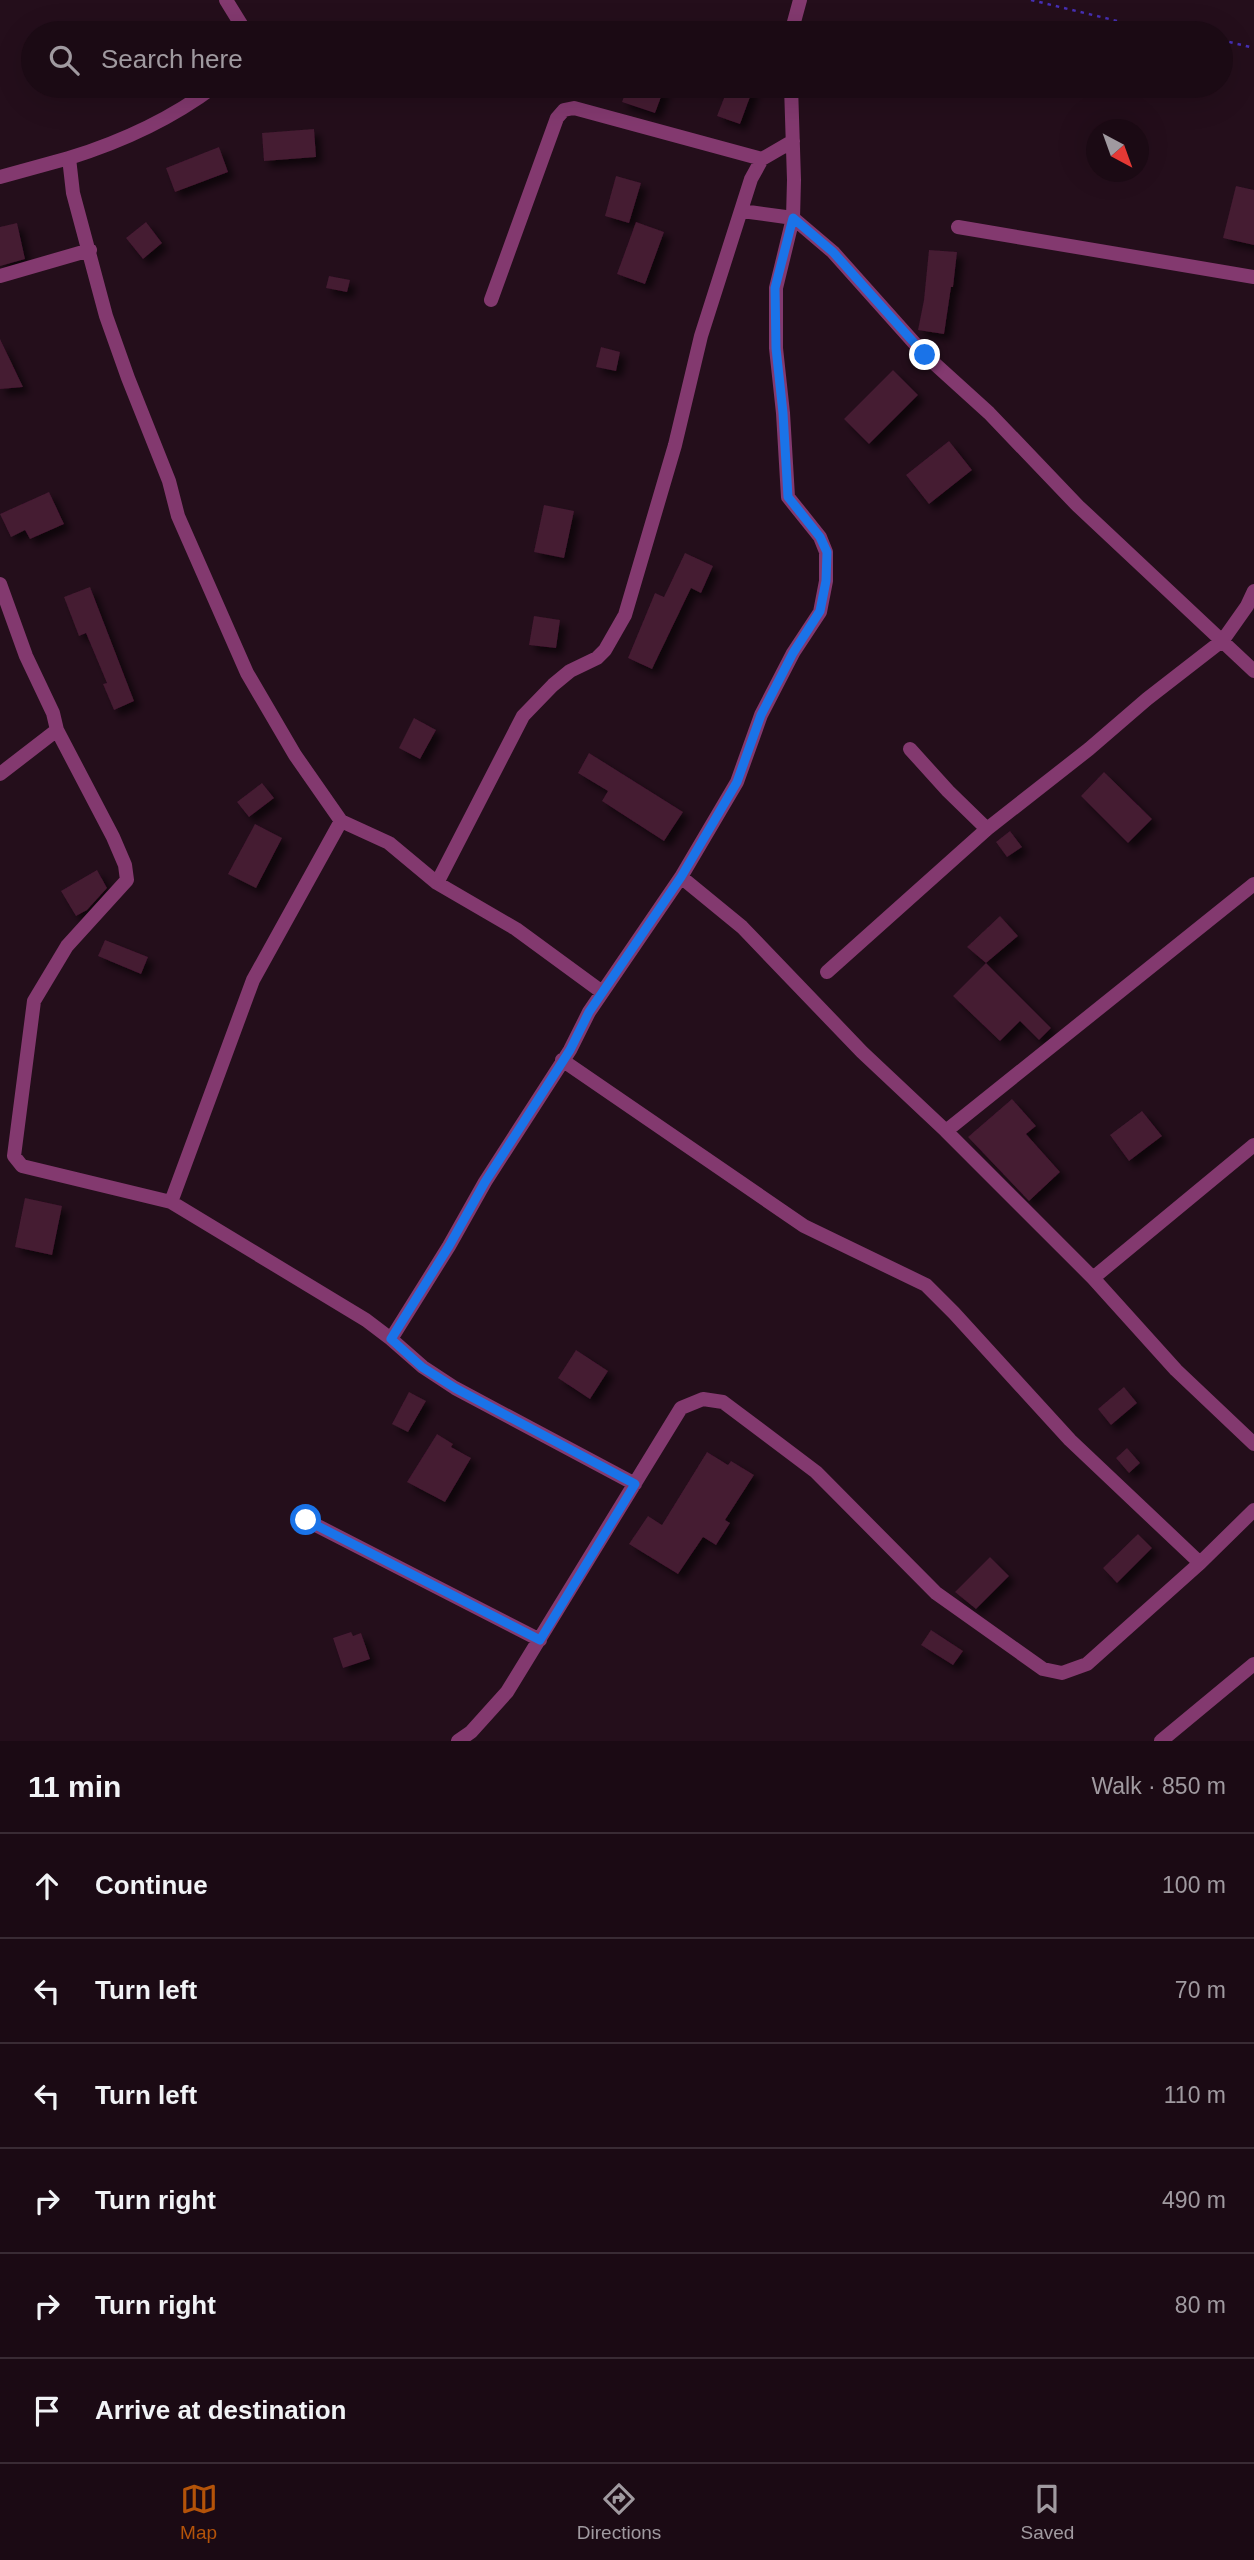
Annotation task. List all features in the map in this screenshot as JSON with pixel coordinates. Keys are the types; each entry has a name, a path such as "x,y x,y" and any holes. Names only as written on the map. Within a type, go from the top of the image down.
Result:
{"street":[{"path":"226,0 239,21"},
{"path":"794,21 800,0"},
{"path":"0,177 94,151 141,132 198,98"},
{"path":"391,1339 602,992 681,877 737,782 761,715 793,653 820,611 827,561 820,537 791,503 787,489 774,307 775,288 793,218 791,98"},
{"path":"491,300 557,118 564,110 574,108 762,159"},
{"path":"438,883 523,716 545,692 570,671 582,667 605,650 625,615 675,445 701,336 751,179 762,159 793,141"},
{"path":"69,158 73,193 106,316 169,481 178,516 247,673 295,755 341,821 388,844 438,883 516,929 602,992"},
{"path":"743,211 793,218 833,252 925,355 989,413 1078,506 1254,671"},
{"path":"958,227 1254,277"},
{"path":"0,276 90,250"},
{"path":"0,584 30,667 52,713 57,730 113,837 125,865 127,880 67,946 34,1000 14,1157 22,1166 171,1202 366,1320 422,1367 455,1388 635,1484"},
{"path":"827,972 987,829 1223,640 1247,606 1254,591"},
{"path":"0,774 57,730"},
{"path":"909,749 987,829"},
{"path":"171,1202 253,980 341,821"},
{"path":"681,877 742,927 862,1052 946,1131 1093,1278 1176,1370 1254,1444"},
{"path":"946,1131 1254,884"},
{"path":"562,1060 804,1226 926,1285 1070,1440 1200,1563"},
{"path":"1093,1278 1254,1145"},
{"path":"458,1741 471,1732 508,1692 681,1408 703,1399 723,1402 816,1472 936,1593 1043,1669 1062,1673 1087,1664 1200,1563 1254,1510"},
{"path":"306,1520 540,1640"},
{"path":"1161,1741 1254,1664"}],"path":[{"path":"1031,0 1117,21"},
{"path":"1233,43 1254,48"}],"building":[{"path":"624,98 661,98 655,113 622,102"},
{"path":"724,98 750,98 740,124 717,116"},
{"path":"314,129 316,157 264,161 262,133"},
{"path":"219,147 228,172 175,192 166,168"},
{"path":"616,176 641,183 629,223 605,216"},
{"path":"1236,186 1254,190 1254,245 1223,238"},
{"path":"146,222 162,243 143,259 126,238"},
{"path":"636,222 664,232 645,284 617,274"},
{"path":"17,223 25,259 0,266 0,227"},
{"path":"929,250 957,252 944,334 918,330"},
{"path":"329,276 350,280 347,292 326,288"},
{"path":"0,339 23,387 0,389"},
{"path":"601,347 620,352 616,371 596,367"},
{"path":"893,370 918,395 869,444 844,419"},
{"path":"949,441 972,470 929,504 906,475"},
{"path":"49,492 64,524 30,539 25,530 11,537 0,514"},
{"path":"544,505 574,511 564,558 534,552"},
{"path":"685,553 713,566 701,593 691,588 652,669 628,658 655,593 664,597"},
{"path":"90,587 134,701 114,710 103,684 107,683 86,633 79,636 64,597"},
{"path":"534,616 560,620 556,648 529,645"},
{"path":"414,718 436,730 420,759 399,748"},
{"path":"589,753 683,812 664,841 602,801 608,791 578,773"},
{"path":"1104,772 1152,819 1128,843 1081,796"},
{"path":"262,783 274,798 249,817 237,802"},
{"path":"255,824 282,838 256,888 228,874"},
{"path":"1010,831 1022,847 1007,857 996,842"},
{"path":"97,870 107,888 87,910 76,916 61,891"},
{"path":"1000,916 1018,936 986,963 967,947"},
{"path":"105,940 148,957 141,974 98,956"},
{"path":"986,963 1051,1028 1039,1040 1020,1021 1000,1041 953,996"},
{"path":"1012,1099 1036,1126 1026,1134 1060,1172 1029,1201 968,1137"},
{"path":"1142,1111 1162,1136 1129,1161 1110,1135"},
{"path":"25,1198 62,1206 52,1255 15,1247"},
{"path":"576,1350 608,1371 590,1399 558,1378"},
{"path":"1124,1387 1137,1403 1111,1425 1098,1409"},
{"path":"409,1392 426,1401 408,1432 392,1424"},
{"path":"437,1434 453,1444 451,1447 471,1458 445,1502 407,1482"},
{"path":"1127,1448 1140,1463 1129,1473 1116,1458"},
{"path":"707,1452 728,1465 731,1461 754,1475 725,1520 730,1523 716,1545 703,1537 678,1574 629,1544 648,1516 662,1525"},
{"path":"1138,1534 1152,1548 1117,1583 1103,1568"},
{"path":"990,1557 1009,1576 976,1609 955,1592"},
{"path":"931,1630 963,1651 953,1665 921,1645"},
{"path":"351,1632 353,1636 361,1633 370,1659 343,1668 333,1638"}],"route":[{"path":"306,1520 540,1640 635,1484 455,1388 422,1367 391,1339 485,1182 570,1050 589,1012 681,877 737,782 761,715 793,653 820,611 826,581 827,552 820,537 788,497 776,348 775,288 793,218 833,252 925,355"}]}
